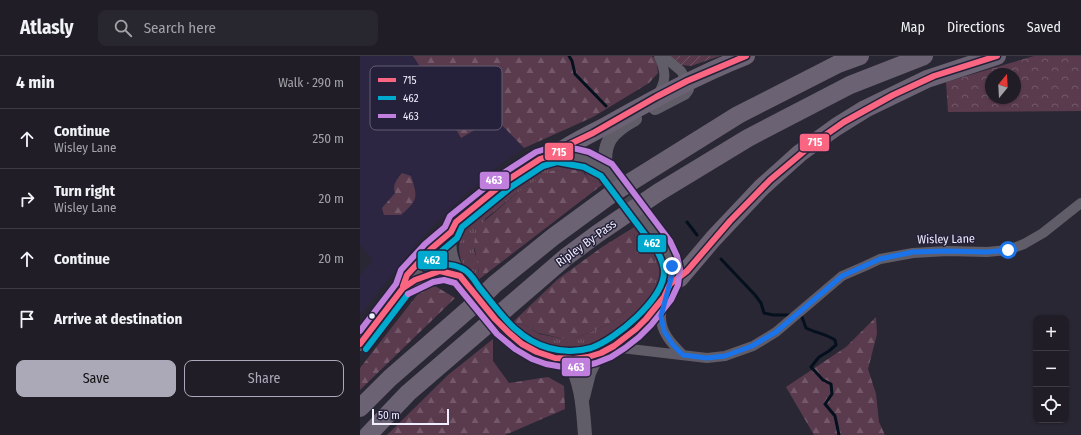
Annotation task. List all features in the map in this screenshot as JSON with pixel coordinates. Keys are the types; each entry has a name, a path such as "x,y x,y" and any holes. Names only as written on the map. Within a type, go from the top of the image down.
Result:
{"highway":[{"path":"556,154 570,144 593,133 687,81 746,56"},
{"name":"Ripley By-Pass","path":"360,408 390,378 495,284 553,237 610,180 643,174 738,115 838,64 860,56"},
{"name":"Ripley By-Pass","path":"368,435 408,393 566,257 597,234 636,216 659,192 748,138 850,85 924,56"},
{"path":"667,290 680,278 713,239 762,187 800,153 836,127 865,110 927,79 997,56"}],"main road":[{"path":"610,180 605,153 606,145 615,132 630,121 684,93 687,89 687,81"},
{"path":"470,288 460,276 454,265 449,242 451,232 456,222 506,181 540,160 556,154 587,160 610,180"},
{"path":"504,329 515,340 532,350 550,357 568,359 576,359 598,354 613,348 636,330 651,314 667,290 672,275 672,266 668,254 636,216"},
{"path":"403,288 407,275 418,262 451,232"},
{"path":"360,344 403,288 415,280 440,271 460,276"},
{"path":"582,403 588,376 593,361 598,354"},
{"path":"568,359 575,372 580,388 585,435"}],"street":[{"path":"656,97 663,87 665,75 659,56"},
{"path":"663,56 681,71 687,81"},
{"name":"Wisley Lane","path":"613,348 707,358 725,356 752,346 776,332 842,276 880,259 913,252 1000,251 1014,248 1044,233 1081,203"},
{"path":"667,290 661,316 664,331 673,345 683,355"}],"shaded area":[{"path":"360,56 413,56 420,66 370,66 370,130 502,130 502,124 524,148 492,171 458,201 423,236 360,315 360,275 373,261 360,245"}],"green space":[{"path":"413,56 652,56 656,59 658,73 649,83 593,117 524,148 502,125 502,66 420,66"},
{"path":"669,56 720,56 691,66 680,65"},
{"path":"1034,56 1081,56 1081,111 948,112 946,82 985,70 985,104 1021,104 1021,68 993,68"},
{"path":"456,130 475,130 461,138"},
{"path":"559,161 579,164 608,180 603,184 589,179 585,173 565,169 551,172 517,193 485,219 474,250 478,262 478,280 473,284 462,262 459,250 461,238 467,228 489,205 504,194 548,166"},
{"path":"565,169 584,173 589,179 603,184 478,280 478,266 474,242 481,224 517,193 551,171"},
{"path":"402,173 411,176 415,189 415,198 411,206 401,215 384,215 382,208 395,193 395,185"},
{"path":"641,222 662,253 665,266 665,279 662,288 653,301 640,317 620,335 601,346 590,350 567,352 545,348 534,344 524,339 508,325 513,322 525,325 539,334 573,339 607,325 628,310 653,254 633,245 636,226"},
{"path":"636,226 633,245 654,254 655,271 652,280 642,297 628,310 607,325 573,339 565,339 538,333 525,325 513,322 558,279 602,247"},
{"path":"435,286 455,298 360,390 360,368 421,290"},
{"path":"876,317 877,334 868,369 876,394 879,422 885,435 814,435 786,387 846,347"},
{"path":"493,339 493,361 509,383 548,377 564,386 565,409 505,435 387,435 448,375"}],"waterway":[{"path":"569,56 572,61 575,74 606,106"},
{"path":"687,222 697,235"},
{"path":"721,259 755,295 761,303 764,313 773,315 791,315"},
{"path":"798,316 802,317 806,328 835,340 836,345 819,357 811,367 823,380 831,384 832,394 825,404 835,416 839,435"}],"tunnel":[{"path":"615,180 640,215"},
{"path":"474,292 501,326"}],"transit line":[{"name":"715","path":"403,286 407,275 431,249 451,232 456,222 506,181 540,159 556,154 570,144 593,133 656,97 687,81 746,56"},
{"name":"715","path":"360,344 403,288 415,280 440,271 460,276 495,319 508,332 522,344 537,352 555,358 574,359 601,353 614,346 636,329 664,297 670,284 687,271 730,221 770,180 814,143 844,122 893,95 934,76 997,56"},
{"name":"463","path":"360,331 396,284 401,270 425,244 445,227 450,216 502,174 536,152 555,146 589,152 612,164 670,241 677,256 680,269 678,285 671,300 651,325 639,337 611,357 580,367 563,367 546,364 532,359 515,349 497,334 455,283 444,280 433,282 408,294"},
{"name":"462","path":"557,162 584,167 601,176 656,249 662,260 664,269 662,283 656,294 647,306 625,328 601,344 591,348 570,351 549,348 537,344 518,331 509,323 466,270 444,264 425,268 437,255 457,238 462,227 511,187 543,166 557,162"},
{"name":"462","path":"366,349 408,294"}],"route":[{"path":"672,266 672,275 665,296 661,316 664,331 673,345 683,355 707,358 725,356 752,346 776,332 842,276 880,259 913,252 987,252 1008,250"}]}
